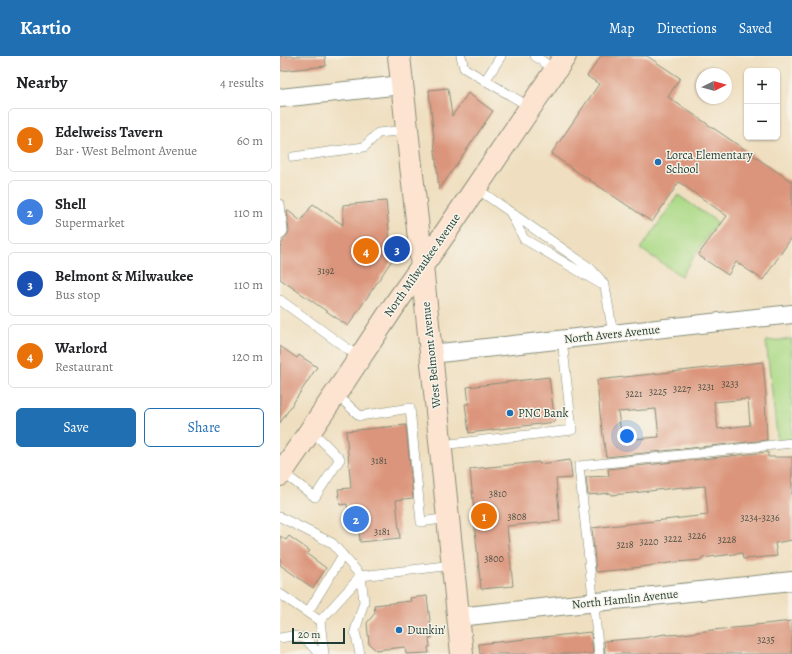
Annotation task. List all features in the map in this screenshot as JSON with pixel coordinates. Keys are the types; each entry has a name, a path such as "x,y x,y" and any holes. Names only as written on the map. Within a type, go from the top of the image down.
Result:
{"main road":[{"name":"West Belmont Avenue","path":"399,56 462,654"},
{"name":"North Milwaukee Avenue","path":"281,474 560,63"}],"street":[{"path":"280,98 402,85"},
{"name":"North Avers Avenue","path":"431,354 792,314"},
{"name":"North Hamlin Avenue","path":"458,617 792,581"}],"lane":[{"path":"461,56 464,68 530,108"},
{"path":"485,81 501,56"},
{"path":"535,56 560,63"},
{"path":"294,157 364,147 378,133 407,130"},
{"path":"476,188 590,268 605,286 613,334"},
{"path":"280,204 283,231 280,236"},
{"path":"509,211 524,239 605,286"},
{"path":"280,300 360,358"},
{"path":"440,445 572,430 562,339"},
{"path":"336,394 360,416 410,408 421,522 448,518"},
{"path":"281,474 315,497 340,459 311,430"},
{"path":"599,654 579,466 792,443"},
{"path":"280,517 332,543 361,576 364,602 355,631 360,654"},
{"path":"308,612 343,555"},
{"path":"320,620 361,576 453,565"},
{"path":"280,594 320,620 324,654"},
{"path":"280,638 292,636 305,638 319,654"}],"green space":[{"path":"678,195 717,222 681,276 641,249"},
{"path":"792,339 792,442 778,443 766,341"}],"building":[{"path":"280,56 325,56 326,66 280,71"},
{"name":"Lorca Elementary School","path":"601,56 647,56 680,78 668,97 792,182 792,237 763,280 736,262 728,275 698,255 727,216 679,182 652,222 551,154 599,84 587,76"},
{"path":"448,88 452,116 468,93 493,111 439,190 429,90"},
{"path":"386,201 392,260 348,326 280,279 280,246 289,232 287,210 301,221 313,204 343,225 343,205"},
{"path":"280,346 297,358 299,355 317,367 280,423"},
{"path":"763,362 766,396 767,440 606,457 597,380","holes":["748,399 750,425 718,429 714,402","656,409 659,437 622,440 618,412"]},
{"name":"PNC Bank","path":"549,377 555,422 469,433 465,404 469,404 467,387"},
{"path":"406,425 413,498 396,500 400,538 360,542 359,528 350,528 347,504 340,505 338,489 351,488 346,431"},
{"path":"768,452 768,457 792,457 792,540 775,543 777,556 743,559 742,553 702,558 702,560 596,572 592,528 708,515 705,486 611,495 611,493 588,495 586,477 609,476 608,469"},
{"path":"570,460 572,478 556,479 560,521 507,526 513,586 481,589 470,469 539,462 539,464"},
{"path":"280,536 286,540 289,536 310,551 307,554 326,568 313,588 280,565"},
{"name":"Dunkin'","path":"427,596 432,638 429,638 429,653 406,654 405,647 376,650 369,644 367,623 375,613 374,605 411,601 410,598"},
{"path":"792,621 792,654 605,654 604,641 643,638 665,634 684,634"},
{"path":"591,632 593,654 480,654 479,644"}],"place":[{"name":"Lorca Elementary School","path":"658,162"},
{"name":"Belmont & Milwaukee","path":"397,249"},
{"name":"Warlord","path":"366,251"},
{"name":"PNC Bank","path":"510,413"},
{"name":"Edelweiss Tavern","path":"484,516"},
{"name":"Shell","path":"356,519"},
{"name":"Dunkin'","path":"399,630"}]}
